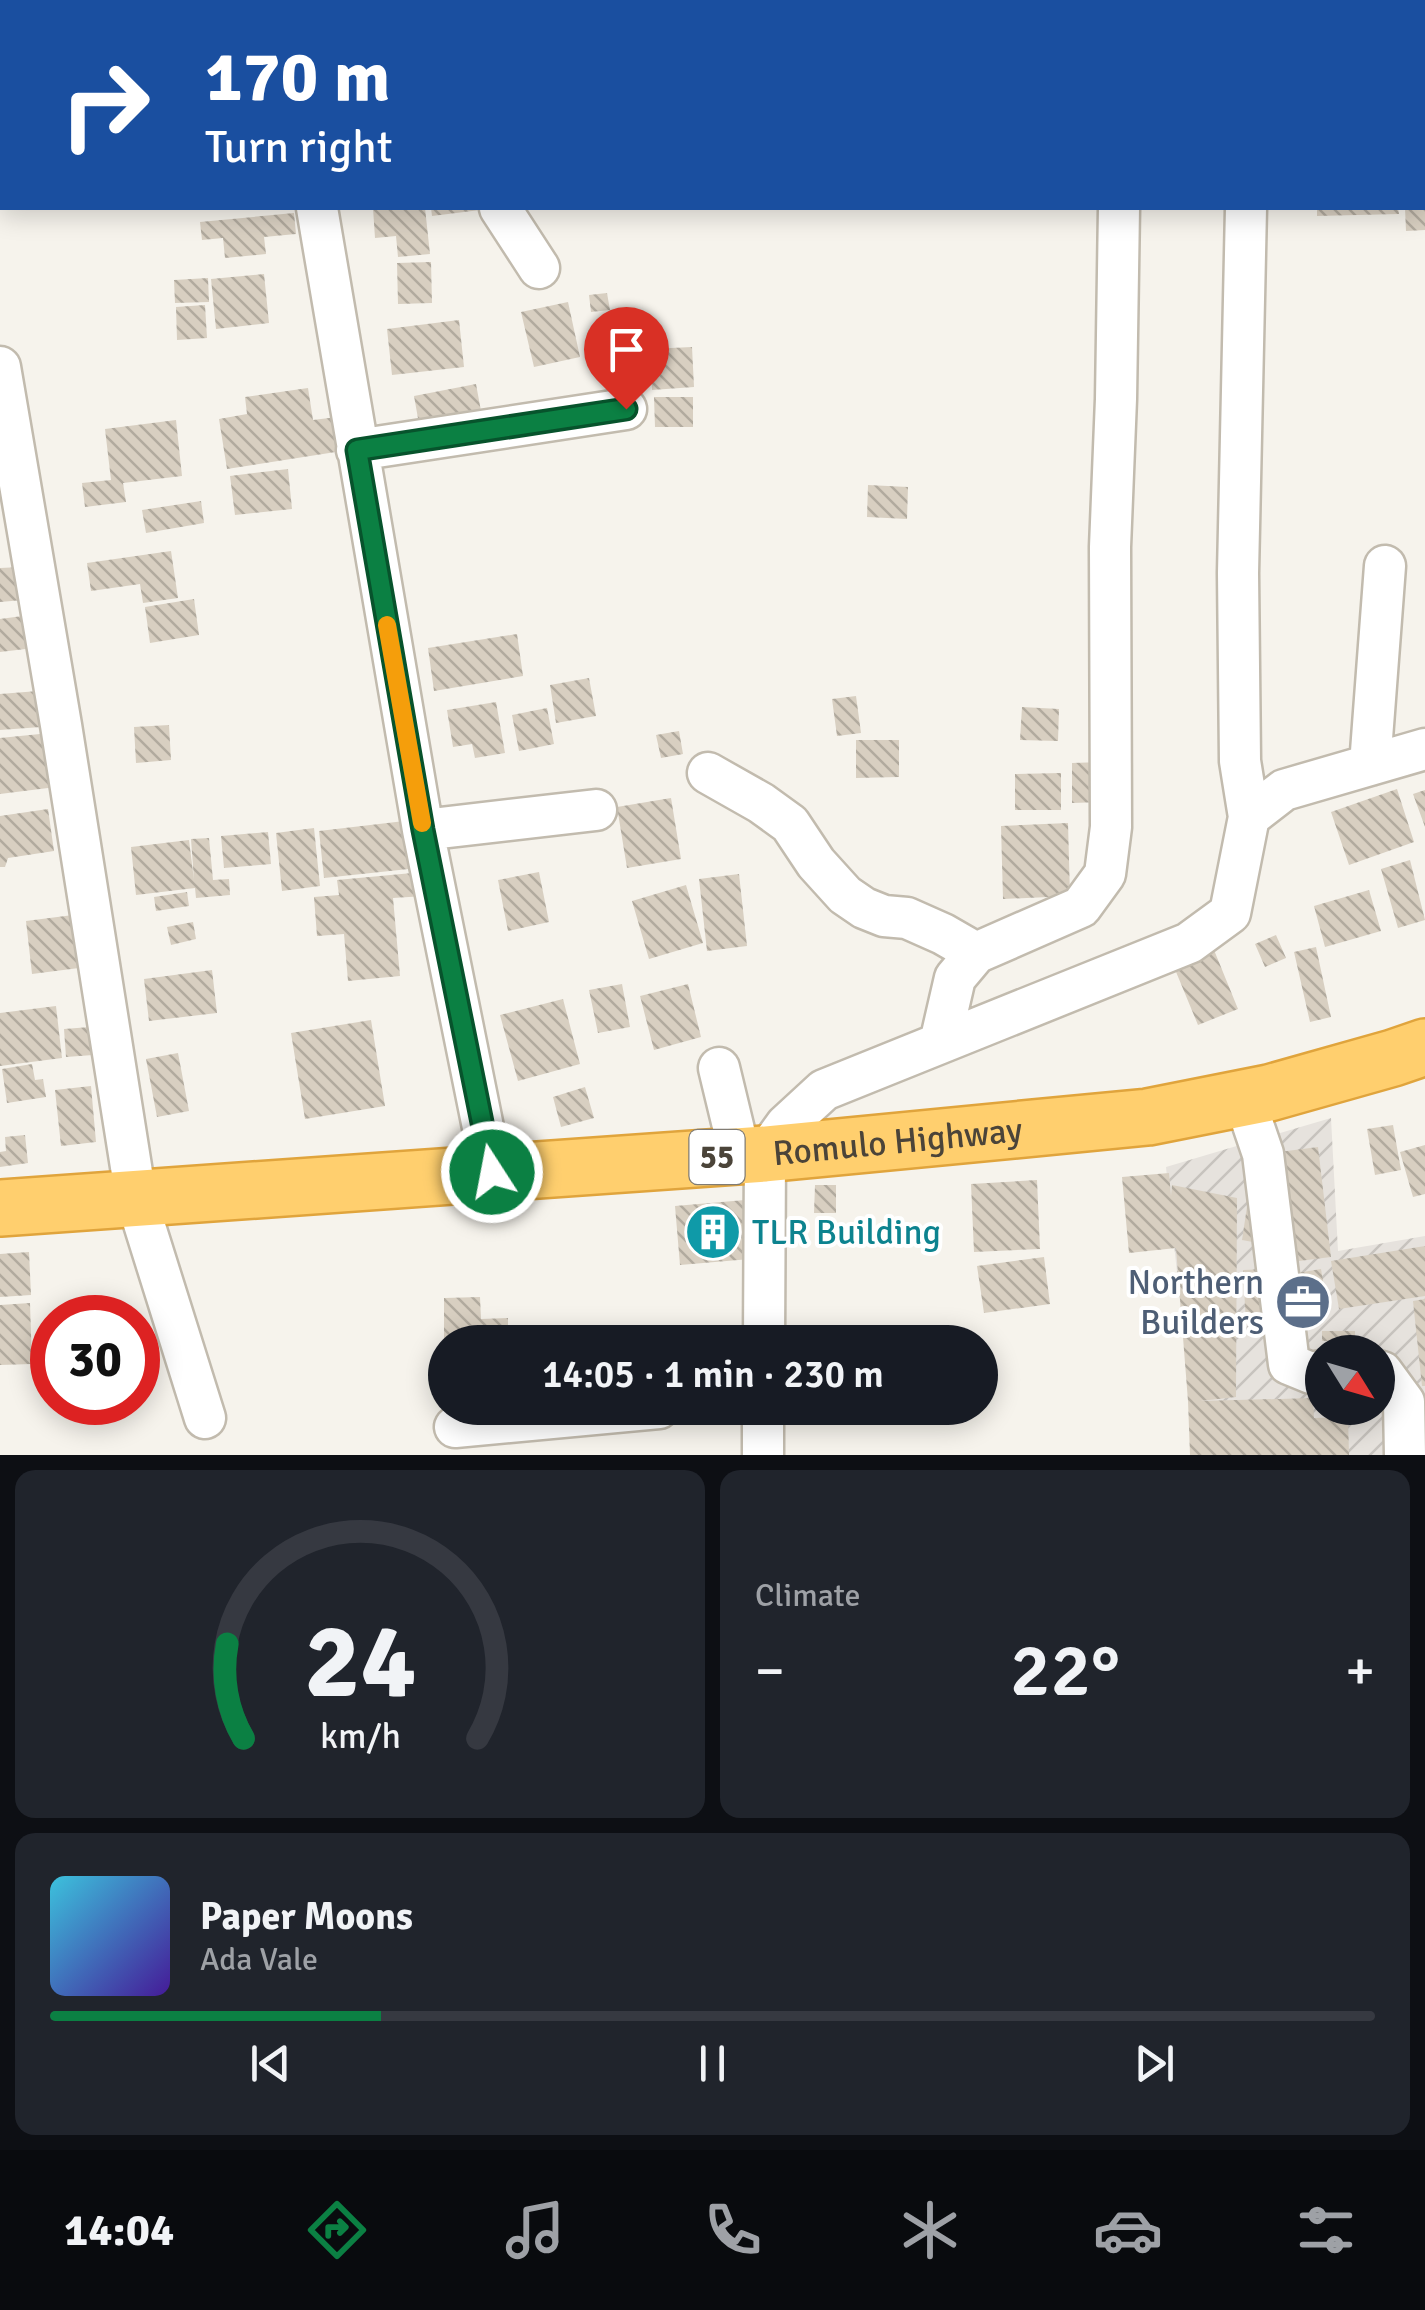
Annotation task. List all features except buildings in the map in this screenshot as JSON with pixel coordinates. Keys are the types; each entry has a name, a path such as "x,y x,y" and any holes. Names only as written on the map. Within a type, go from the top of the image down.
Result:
{"highway":[{"name":"Romulo Highway","path":"0,1208 752,1155 1148,1117 1244,1098 1425,1046"}],"street":[{"path":"317,210 423,830 492,1172"},
{"path":"501,210 539,268"},
{"path":"940,1043 955,978 976,953 1081,907 1106,874 1111,827 1110,548 1118,210"},
{"path":"752,1155 824,1090 1188,943 1230,913 1249,817 1240,760 1238,574 1246,210"},
{"path":"0,367 136,1198 205,1418"},
{"path":"357,450 626,409"},
{"path":"1370,765 1385,566"},
{"path":"1249,817 1284,790 1425,749"},
{"path":"708,773 790,824 816,863 854,902 884,916 907,918 976,953"},
{"path":"423,830 596,810"},
{"path":"720,1068 752,1155 763,1325"},
{"path":"1244,1098 1263,1154 1290,1364 1305,1370"},
{"path":"1395,1390 1404,1402 1405,1455"},
{"path":"455,1426 466,1425"},
{"path":"763,1425 763,1455"}],"shaded area":[{"name":"Northern Builders","path":"1331,1118 1338,1251 1425,1236 1425,1455 1196,1455 1166,1167"}],"slow traffic":[{"path":"387,625 422,823"}],"place":[{"name":"TLR Building","path":"713,1232"},
{"name":"Northern Builders","path":"1303,1302"}],"route":[{"path":"492,1172 423,830 357,450 626,409"}]}
